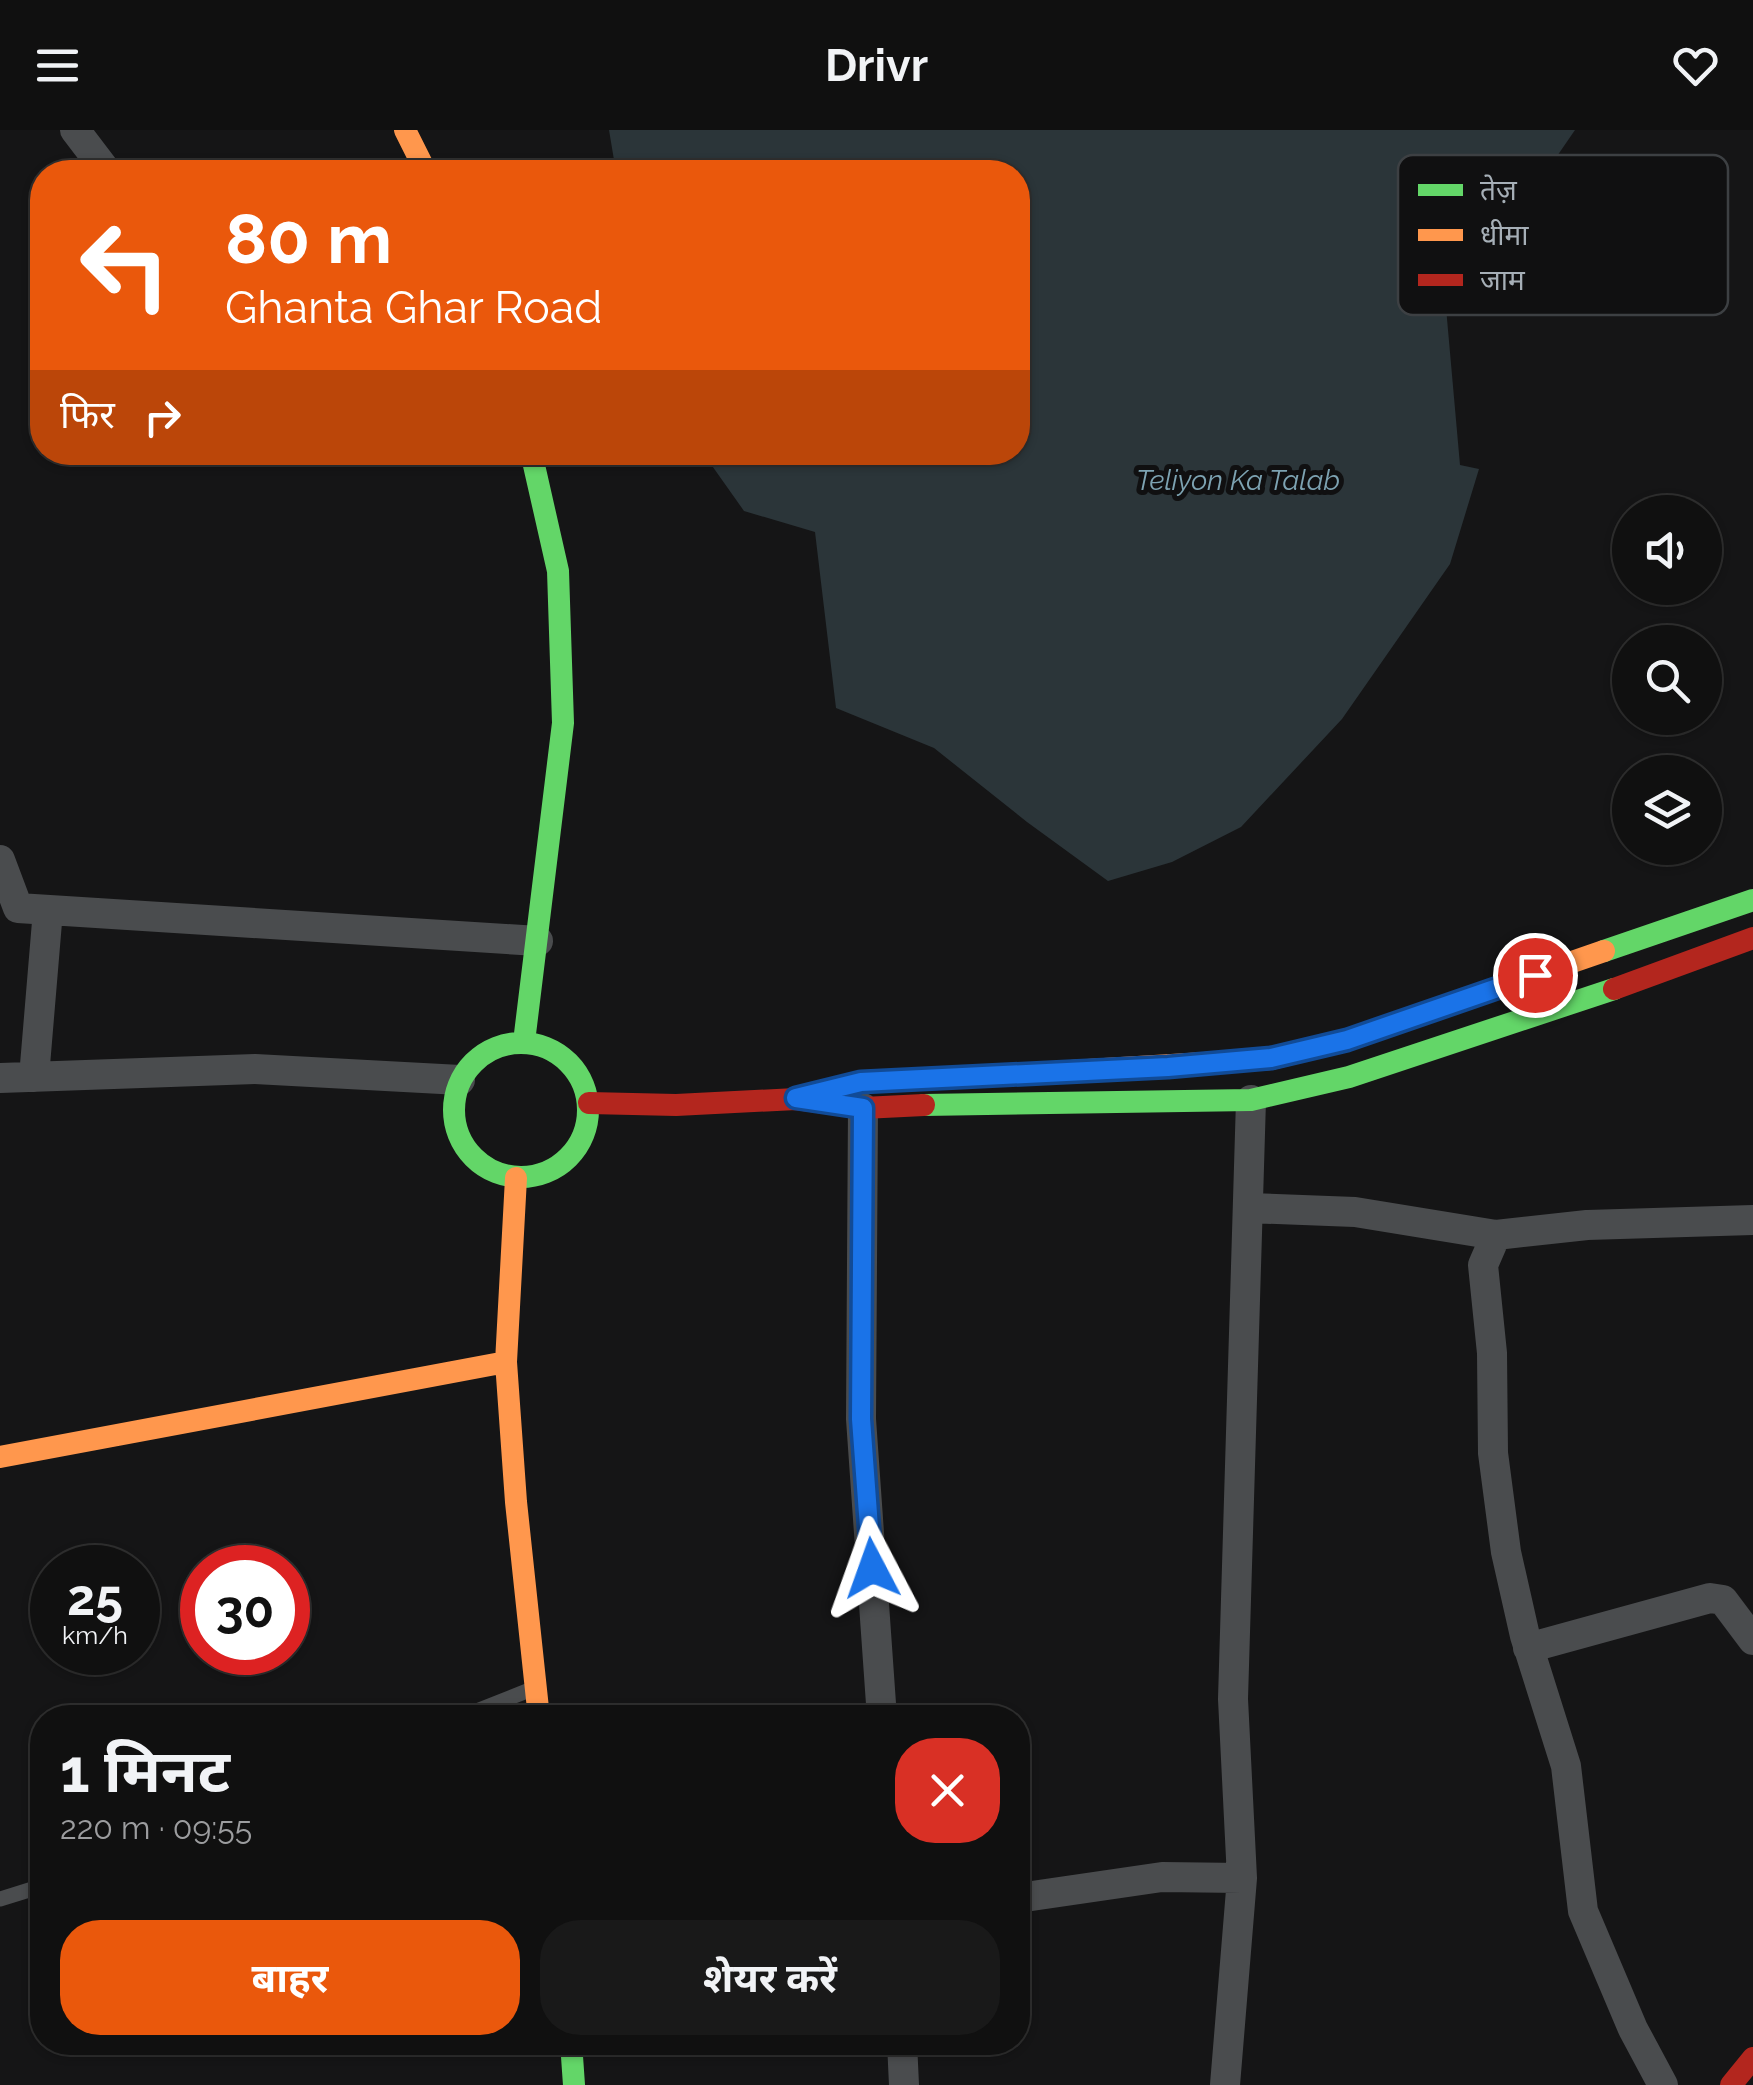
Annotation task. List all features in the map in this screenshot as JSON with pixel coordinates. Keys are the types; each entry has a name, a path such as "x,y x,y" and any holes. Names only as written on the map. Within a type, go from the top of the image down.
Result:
{"street":[{"path":"74,130 98,160"},
{"path":"405,130 420,160"},
{"path":"524,1042 563,722 558,571 534,465"},
{"path":"0,860 22,908 34,1076"},
{"path":"976,1076 1271,1058 1347,1040 1753,900"},
{"path":"22,908 538,941"},
{"path":"589,1103 676,1106 862,1095 976,1103 1251,1100 1349,1077 1566,1006 1753,938"},
{"path":"524,1042 554,1050 578,1072 589,1103 586,1133 570,1158 545,1174 516,1178 490,1170 470,1154 457,1132 454,1106 460,1080 476,1060 498,1046 524,1042"},
{"path":"0,1078 255,1069 460,1080"},
{"path":"862,1095 861,1419 881,1705"},
{"path":"1225,2085 1242,1878 1233,1699 1251,1100"},
{"path":"516,1178 506,1362 538,1705"},
{"path":"1249,1208 1355,1212 1496,1235 1587,1225 1753,1220"},
{"path":"1496,1235 1484,1265 1492,1353 1493,1453 1506,1552 1528,1648 1566,1766 1583,1911 1633,2030 1663,2085"},
{"path":"0,1457 506,1362"},
{"path":"1528,1648 1710,1598 1723,1600 1753,1640"},
{"path":"1030,1896 1162,1878 1242,1878"},
{"path":"571,2055 574,2085"},
{"path":"903,2055 904,2085"},
{"path":"1731,2085 1753,2058"}],"lane":[{"path":"492,1705 536,1688"},
{"path":"0,1898 30,1889"}],"water":[{"name":"Teliyon Ka Talab","path":"609,130 1575,130 1558,155 1398,155 1398,315 1447,315 1460,465 1479,469 1450,564 1342,719 1241,827 1172,862 1108,881 934,748 836,708 815,532 744,511 711,465 1030,465 1030,160 614,160"}],"traffic: fast":[{"path":"524,1042 563,723 558,571 534,465"},
{"path":"1604,951 1753,900"},
{"path":"924,1105 1251,1100 1349,1077 1614,989"},
{"path":"521,1043 547,1048 568,1063 583,1084 588,1110 583,1136 568,1157 547,1172 521,1177 495,1172 474,1157 459,1136 454,1110 459,1084 474,1063 495,1048 521,1043"},
{"path":"572,2055 574,2085"}],"traffic: slow":[{"path":"405,130 420,160"},
{"path":"1004,1075 1271,1059 1347,1040 1604,951"},
{"path":"516,1178 506,1362 538,1705"},
{"path":"0,1457 506,1362"}],"traffic: jam":[{"path":"1614,989 1753,938"},
{"path":"589,1103 676,1105 796,1099 863,1108 924,1105"},
{"path":"1731,2085 1753,2058"}],"route":[{"path":"872,1568 861,1419 863,1108 796,1098 861,1082 1271,1058 1347,1040 1535,975"}]}
